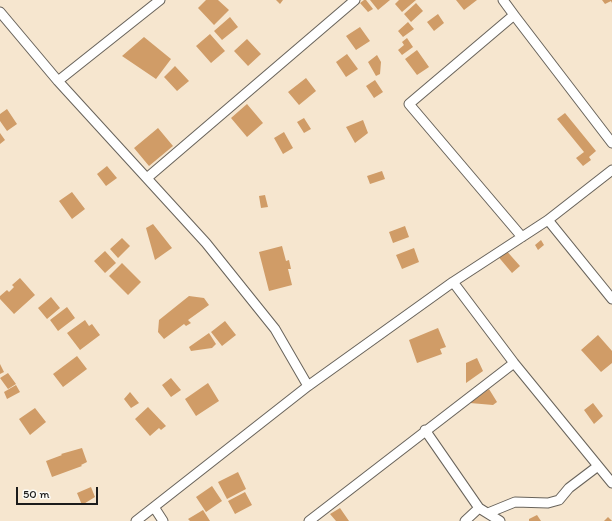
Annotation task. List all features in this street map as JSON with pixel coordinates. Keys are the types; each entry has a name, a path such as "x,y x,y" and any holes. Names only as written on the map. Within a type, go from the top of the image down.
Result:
{"street":[{"path":"58,81 160,0"},
{"path":"147,178 355,0"},
{"path":"503,0 612,143"},
{"path":"0,12 58,81 206,243 275,329 308,386"},
{"path":"514,15 409,104 522,237"},
{"path":"136,521 308,386 453,282 548,220 612,170"},
{"path":"548,220 612,299"},
{"path":"453,282 514,363 612,483"},
{"path":"309,521 425,430 514,363"},
{"path":"425,430 480,508 500,521"},
{"path":"488,513 515,502 548,503 559,500 569,488 598,466"},
{"path":"154,507 164,521"},
{"path":"465,521 480,508"}],"building":[{"path":"206,0 218,0 229,10 214,25 198,8"},
{"path":"276,0 283,0 280,4"},
{"path":"366,0 373,9 368,12 360,3"},
{"path":"370,0 390,0 378,10"},
{"path":"399,0 416,0 402,12 395,4"},
{"path":"456,0 477,0 464,10"},
{"path":"602,0 612,0 612,3 611,1 605,4"},
{"path":"416,3 423,11 411,22 404,14"},
{"path":"438,14 444,23 434,31 427,22"},
{"path":"230,17 238,27 222,40 214,31"},
{"path":"408,22 414,29 403,37 398,31"},
{"path":"360,27 370,41 356,50 346,36"},
{"path":"210,34 225,51 211,63 196,46"},
{"path":"144,37 171,59 156,79 122,56"},
{"path":"407,38 413,47 402,55 398,50 404,45 402,42"},
{"path":"247,39 261,54 248,66 234,51"},
{"path":"417,50 429,67 417,75 405,59"},
{"path":"347,54 358,69 346,77 336,62"},
{"path":"377,55 381,62 380,74 376,76 368,62"},
{"path":"175,66 189,81 177,91 164,77"},
{"path":"306,78 316,91 299,105 288,92"},
{"path":"375,80 383,92 374,98 366,86"},
{"path":"247,104 263,123 247,137 231,118"},
{"path":"7,109 17,124 7,131 0,121 0,114"},
{"path":"565,113 596,151 589,157 591,160 583,166 576,158 584,152 557,119"},
{"path":"304,118 311,129 304,133 297,122"},
{"path":"363,120 368,133 355,143 346,127"},
{"path":"158,128 173,146 149,166 134,148"},
{"path":"284,132 293,148 283,154 274,138"},
{"path":"0,133 5,140 0,144"},
{"path":"107,166 117,178 106,186 97,174"},
{"path":"382,171 385,179 370,184 367,176"},
{"path":"72,192 85,209 72,219 59,201"},
{"path":"265,195 268,207 261,208 259,196"},
{"path":"153,224 172,248 155,260 146,228"},
{"path":"405,226 409,237 393,243 389,232"},
{"path":"122,238 130,246 118,258 110,249"},
{"path":"541,240 544,245 538,250 535,245"},
{"path":"282,246 286,261 289,260 291,269 288,269 292,285 269,291 259,252"},
{"path":"414,248 419,262 402,269 396,255"},
{"path":"504,248 520,266 512,273 496,254"},
{"path":"105,251 116,263 105,273 94,261"},
{"path":"122,263 141,282 128,295 109,276"},
{"path":"20,278 35,295 14,314 0,299 0,296 7,290 9,292 14,287 12,285"},
{"path":"189,296 204,298 209,305 188,320 191,323 186,326 184,324 164,339 158,332 159,320"},
{"path":"51,297 60,308 47,319 38,308"},
{"path":"67,307 75,318 58,331 50,320"},
{"path":"85,320 89,326 92,324 100,335 80,350 67,333"},
{"path":"225,321 236,335 222,346 211,332"},
{"path":"438,328 446,347 440,349 442,354 417,363 409,340"},
{"path":"209,333 216,344 212,348 191,351 189,347"},
{"path":"598,335 612,351 612,363 601,372 581,350"},
{"path":"77,356 87,369 63,387 53,374"},
{"path":"477,358 483,371 466,383 466,363"},
{"path":"0,364 4,372 0,374"},
{"path":"8,373 16,384 8,389 0,378"},
{"path":"171,378 181,390 171,397 162,385"},
{"path":"208,383 219,401 196,416 185,399"},
{"path":"16,385 20,392 7,399 4,392"},
{"path":"489,389 497,402 493,405 470,403"},
{"path":"130,392 139,403 131,408 124,399"},
{"path":"593,403 603,416 594,424 584,410"},
{"path":"148,407 166,426 161,430 159,428 150,436 135,419"},
{"path":"35,408 46,422 30,435 19,419"},
{"path":"82,448 87,462 81,465 82,466 52,477 46,461 62,455 61,454"},
{"path":"238,472 246,489 227,499 218,482"},
{"path":"212,486 222,501 206,512 196,497"},
{"path":"91,487 95,497 82,505 77,493"},
{"path":"245,492 252,505 235,514 228,501"},
{"path":"340,508 349,521 336,521 330,514"},
{"path":"203,510 210,521 190,521 188,519"},
{"path":"537,515 541,521 529,521 529,519"},
{"path":"608,517 612,521 604,521"}]}
